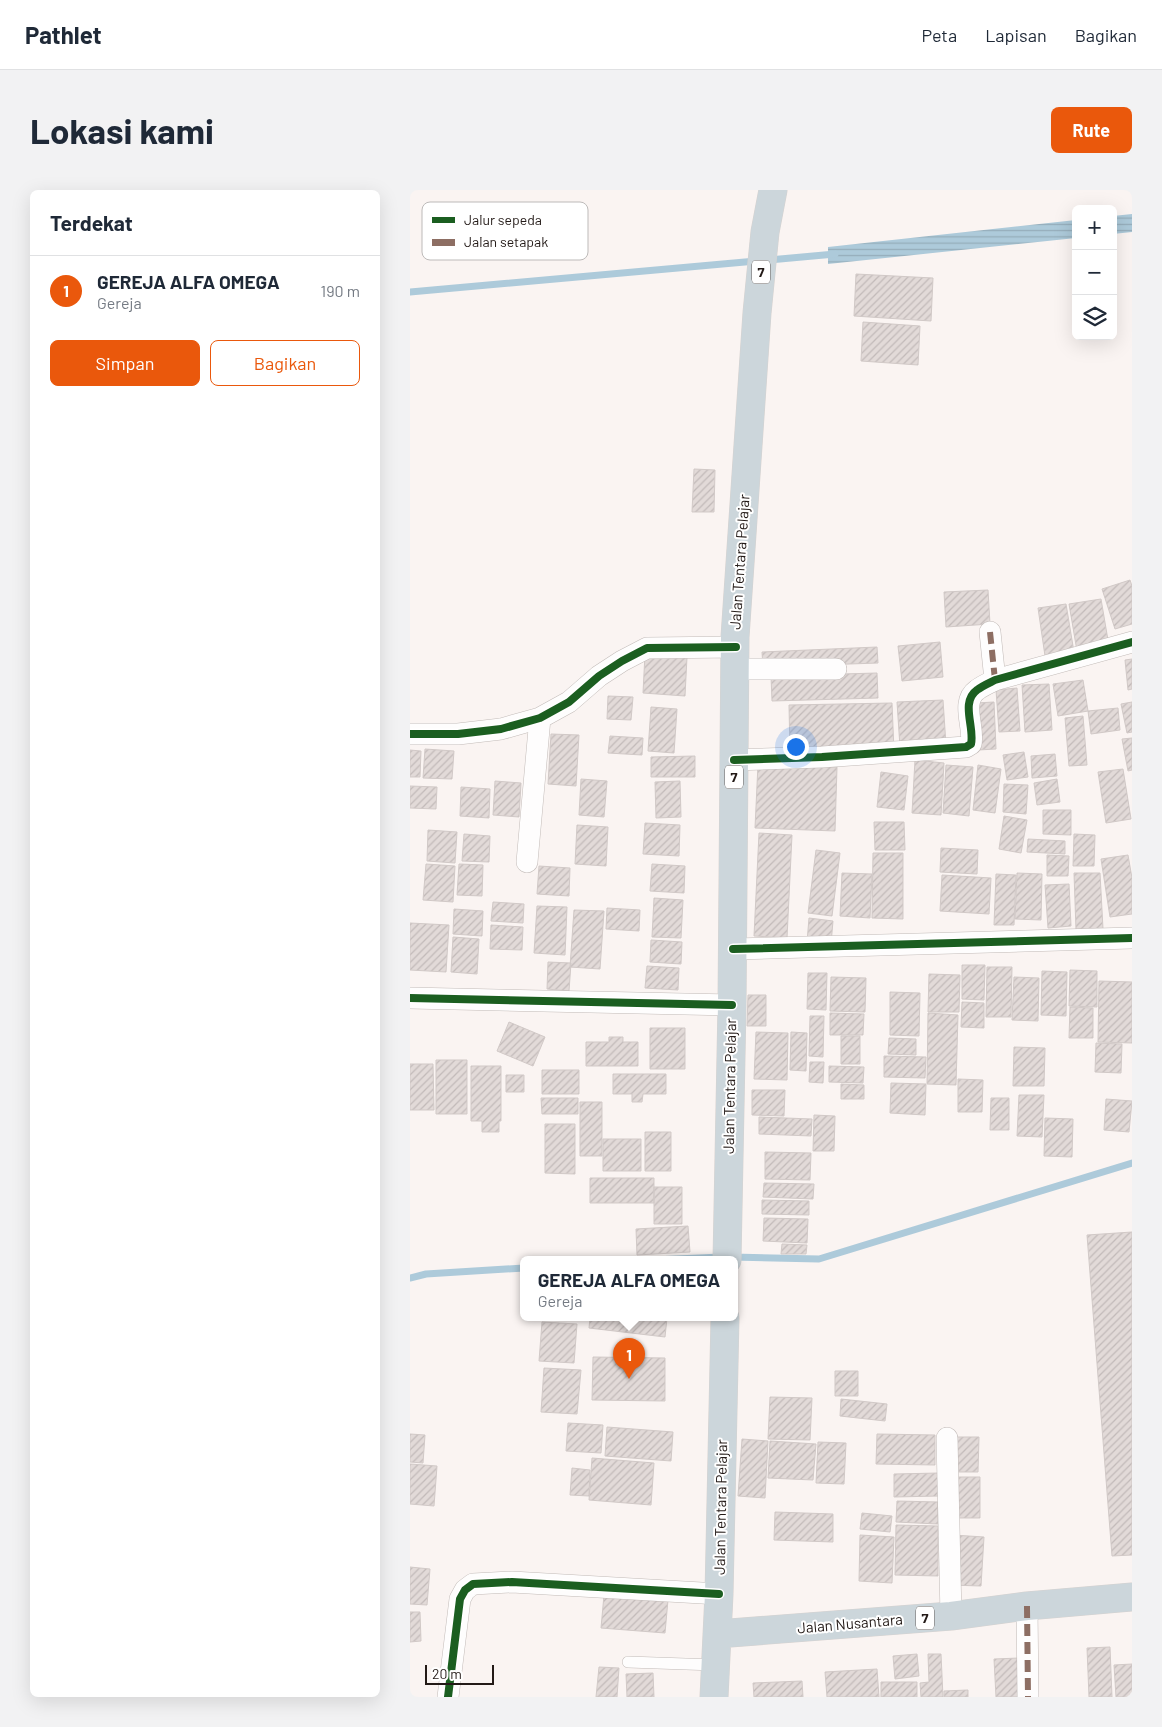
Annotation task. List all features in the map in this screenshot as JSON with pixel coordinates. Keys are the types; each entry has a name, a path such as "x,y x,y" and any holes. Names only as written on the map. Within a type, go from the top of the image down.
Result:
{"highway":[{"name":"Jalan Tentara Pelajar","path":"727,1251 733,949 735,658 757,313 765,232 773,190"},
{"name":"Jalan Tentara Pelajar","path":"714,1697 719,1594 725,1321"},
{"name":"Jalan Nusantara","path":"717,1634 951,1616 1027,1606 1132,1597"}],"street":[{"path":"990,632 995,680"},
{"path":"734,760 822,757 966,747 971,744 972,738 968,707 970,697 975,690 995,680 1132,642"},
{"path":"410,734 458,734 501,729 540,718 569,702 599,676 647,648 836,669"},
{"path":"527,862 540,718"},
{"path":"733,949 1132,938"},
{"path":"410,998 732,1005"},
{"path":"947,1438 951,1616"},
{"path":"448,1697 460,1598 465,1590 473,1584 512,1582 719,1594"},
{"path":"1027,1606 1028,1697"}],"lane":[{"path":"628,1662 715,1665"}],"water":[{"path":"1132,214 1132,232 1117,234 1117,216"},
{"path":"1072,220 1072,238 828,264 828,247"}],"building":[{"path":"856,274 933,278 931,321 854,316"},
{"path":"863,322 920,326 918,365 861,361"},
{"path":"694,469 715,470 714,512 692,512"},
{"path":"1130,580 1132,586 1132,624 1115,629 1102,589"},
{"path":"988,590 990,624 946,627 944,592"},
{"path":"1101,599 1109,646 1077,651 1069,604"},
{"path":"1066,604 1074,652 1045,656 1038,608"},
{"path":"940,642 943,677 902,681 898,646"},
{"path":"877,647 878,663 763,667 762,652"},
{"path":"645,654 687,657 685,696 643,693"},
{"path":"1132,659 1132,689 1128,690 1125,660"},
{"path":"877,673 878,698 772,701 771,676"},
{"path":"1083,680 1088,711 1058,716 1053,684"},
{"path":"1049,684 1052,730 1025,732 1022,685"},
{"path":"1017,688 1020,731 999,732 996,690"},
{"path":"608,696 633,697 631,720 607,719"},
{"path":"943,700 946,745 900,747 897,702"},
{"path":"994,702 996,749 978,750 976,703"},
{"path":"1132,702 1132,732 1127,733 1121,704"},
{"path":"892,703 894,751 790,753 789,705"},
{"path":"651,707 677,709 674,753 648,751"},
{"path":"1118,708 1120,730 1091,734 1088,711"},
{"path":"1083,716 1087,765 1069,766 1065,718"},
{"path":"551,734 579,735 576,786 548,784"},
{"path":"610,736 643,738 642,755 608,753"},
{"path":"1132,738 1132,770 1128,771 1122,739"},
{"path":"425,749 454,751 452,779 423,778"},
{"path":"410,750 421,751 420,777 410,777"},
{"path":"1024,752 1028,777 1007,780 1003,755"},
{"path":"1055,754 1057,776 1032,778 1031,756"},
{"path":"695,756 695,777 651,777 651,757"},
{"path":"915,760 944,763 941,815 912,813"},
{"path":"758,764 837,767 835,831 755,828"},
{"path":"946,765 973,767 969,816 943,813"},
{"path":"978,765 1001,769 995,813 973,810"},
{"path":"1123,769 1131,819 1106,823 1098,772"},
{"path":"881,772 908,776 904,810 877,807"},
{"path":"581,779 607,781 604,817 579,815"},
{"path":"1057,779 1060,802 1037,805 1034,783"},
{"path":"495,781 521,783 519,817 493,815"},
{"path":"680,781 681,817 656,818 655,782"},
{"path":"1004,784 1028,785 1026,814 1003,812"},
{"path":"410,786 437,787 436,809 410,808"},
{"path":"461,787 490,789 489,818 460,816"},
{"path":"1043,810 1071,810 1071,835 1043,834"},
{"path":"1004,816 1027,820 1021,853 999,849"},
{"path":"874,822 904,822 905,850 875,850"},
{"path":"645,823 680,825 679,856 643,854"},
{"path":"577,825 608,827 606,866 575,864"},
{"path":"428,830 457,832 455,863 427,861"},
{"path":"759,833 792,835 787,938 754,936"},
{"path":"464,834 490,836 489,862 462,861"},
{"path":"1074,834 1095,835 1094,866 1073,866"},
{"path":"1028,839 1065,841 1065,854 1027,852"},
{"path":"941,848 978,850 977,874 940,872"},
{"path":"816,850 840,853 832,916 808,913"},
{"path":"873,853 903,853 903,919 872,918"},
{"path":"1047,855 1069,856 1068,876 1047,876"},
{"path":"1128,855 1132,878 1132,914 1110,917 1101,859"},
{"path":"426,864 455,866 453,902 423,900"},
{"path":"459,864 483,865 482,896 457,895"},
{"path":"652,864 685,866 684,893 650,891"},
{"path":"539,866 570,868 569,896 537,894"},
{"path":"842,873 872,874 870,918 840,916"},
{"path":"1017,873 1042,874 1041,920 1015,919"},
{"path":"1074,873 1100,873 1103,929 1076,930"},
{"path":"996,874 1016,875 1014,925 994,925"},
{"path":"942,875 991,878 989,914 940,911"},
{"path":"1069,884 1071,926 1048,928 1045,885"},
{"path":"654,898 683,900 681,938 652,937"},
{"path":"493,902 524,904 523,923 491,921"},
{"path":"537,906 567,907 565,955 534,953"},
{"path":"607,908 640,910 639,931 606,929"},
{"path":"454,909 483,911 482,936 453,934"},
{"path":"574,910 604,911 600,969 570,967"},
{"path":"809,918 833,921 831,944 807,942"},
{"path":"410,923 449,925 446,972 410,970"},
{"path":"491,925 523,927 522,950 490,949"},
{"path":"453,937 479,939 477,974 451,972"},
{"path":"651,940 682,942 681,964 650,962"},
{"path":"548,962 571,963 569,991 547,989"},
{"path":"962,965 985,965 984,1000 962,999"},
{"path":"647,966 679,968 678,990 645,988"},
{"path":"987,967 1012,967 1011,1017 986,1017"},
{"path":"1070,970 1097,971 1097,1007 1069,1006"},
{"path":"1042,971 1067,972 1066,1016 1041,1015"},
{"path":"808,973 827,973 826,1010 807,1009"},
{"path":"929,974 960,975 959,1012 928,1012"},
{"path":"831,977 866,978 865,1012 830,1011"},
{"path":"1014,977 1039,978 1038,1021 1012,1020"},
{"path":"1099,981 1132,982 1132,1043 1098,1042"},
{"path":"890,992 920,993 919,1036 890,1035"},
{"path":"748,995 766,995 766,1026 747,1026"},
{"path":"962,1002 984,1003 984,1028 961,1027"},
{"path":"1070,1007 1093,1008 1093,1038 1069,1038"},
{"path":"830,1013 864,1014 863,1035 830,1035"},
{"path":"928,1013 958,1015 956,1085 927,1084"},
{"path":"810,1016 824,1016 823,1057 809,1056"},
{"path":"509,1022 545,1037 533,1066 497,1051"},
{"path":"650,1028 685,1028 685,1069 650,1069"},
{"path":"756,1032 788,1033 787,1080 754,1079"},
{"path":"791,1032 807,1033 806,1071 790,1070"},
{"path":"841,1036 860,1036 860,1064 841,1064"},
{"path":"609,1037 623,1037 623,1042 638,1042 638,1066 586,1066 586,1042 609,1042"},
{"path":"889,1038 916,1039 916,1055 888,1054"},
{"path":"1096,1043 1122,1044 1121,1073 1095,1072"},
{"path":"1014,1047 1045,1048 1044,1086 1013,1086"},
{"path":"884,1056 926,1057 925,1078 884,1077"},
{"path":"436,1060 467,1060 467,1114 436,1114"},
{"path":"810,1062 824,1062 823,1083 809,1082"},
{"path":"410,1064 433,1064 434,1110 410,1110"},
{"path":"471,1066 501,1066 501,1121 499,1121 499,1132 482,1132 482,1121 471,1121"},
{"path":"829,1066 864,1067 863,1083 829,1082"},
{"path":"542,1070 579,1070 579,1094 542,1094"},
{"path":"613,1074 666,1074 666,1094 643,1094 642,1102 632,1102 632,1094 613,1094"},
{"path":"506,1075 524,1075 524,1092 506,1092"},
{"path":"958,1079 983,1080 982,1112 958,1112"},
{"path":"891,1083 926,1084 925,1115 890,1113"},
{"path":"841,1084 864,1085 864,1099 841,1099"},
{"path":"752,1090 785,1090 784,1116 752,1115"},
{"path":"1019,1095 1044,1095 1042,1137 1017,1136"},
{"path":"541,1098 578,1098 578,1114 542,1114"},
{"path":"991,1098 1009,1098 1009,1130 990,1130"},
{"path":"1106,1099 1132,1101 1129,1132 1104,1130"},
{"path":"580,1102 602,1102 602,1156 580,1156"},
{"path":"814,1115 835,1116 834,1151 813,1151"},
{"path":"759,1117 812,1119 811,1136 759,1134"},
{"path":"1045,1118 1073,1119 1072,1157 1044,1156"},
{"path":"545,1124 575,1124 575,1174 545,1173"},
{"path":"645,1132 671,1132 671,1171 645,1171"},
{"path":"603,1139 641,1139 641,1171 603,1171"},
{"path":"765,1152 811,1153 810,1180 765,1179"},
{"path":"590,1178 654,1178 654,1203 590,1203"},
{"path":"764,1183 814,1184 813,1199 763,1197"},
{"path":"654,1187 682,1187 682,1224 654,1224"},
{"path":"762,1200 809,1201 809,1215 762,1214"},
{"path":"764,1218 808,1219 807,1243 763,1241"},
{"path":"688,1226 690,1252 637,1255 636,1229"},
{"path":"1132,1232 1132,1555 1112,1556 1087,1235"},
{"path":"782,1244 807,1245 806,1254 781,1254"},
{"path":"590,1321 667,1321 665,1337 589,1328"},
{"path":"542,1322 577,1324 574,1363 539,1361"},
{"path":"593,1357 665,1358 665,1401 592,1400"},
{"path":"544,1368 581,1370 577,1414 541,1412"},
{"path":"835,1371 858,1371 858,1396 835,1396"},
{"path":"770,1397 812,1398 810,1440 768,1439"},
{"path":"841,1399 887,1404 885,1421 840,1416"},
{"path":"568,1423 603,1425 601,1453 566,1451"},
{"path":"607,1427 673,1432 671,1461 605,1456"},
{"path":"410,1434 425,1435 423,1463 410,1462"},
{"path":"877,1434 935,1435 935,1465 876,1464"},
{"path":"951,1437 979,1437 978,1472 951,1472"},
{"path":"742,1439 768,1441 765,1498 738,1496"},
{"path":"770,1441 816,1444 813,1480 768,1478"},
{"path":"818,1442 846,1443 844,1484 816,1483"},
{"path":"592,1458 654,1463 651,1505 589,1500"},
{"path":"410,1464 437,1466 434,1506 410,1504"},
{"path":"572,1468 590,1470 589,1496 570,1495"},
{"path":"939,1473 939,1496 894,1497 894,1474"},
{"path":"953,1477 980,1477 980,1518 953,1518"},
{"path":"897,1501 938,1502 938,1524 896,1522"},
{"path":"775,1512 833,1514 833,1542 774,1540"},
{"path":"862,1513 892,1516 890,1532 860,1529"},
{"path":"896,1525 938,1526 938,1576 895,1575"},
{"path":"860,1535 894,1537 892,1583 859,1581"},
{"path":"953,1535 984,1537 981,1586 950,1585"},
{"path":"410,1567 430,1569 427,1605 410,1604"},
{"path":"604,1595 668,1600 665,1633 601,1628"},
{"path":"410,1612 420,1612 421,1641 410,1642"},
{"path":"1110,1647 1112,1697 1089,1697 1087,1648"},
{"path":"917,1654 919,1676 895,1679 893,1656"},
{"path":"928,1654 941,1654 943,1697 921,1697 920,1683 929,1682"},
{"path":"1019,1658 1022,1697 996,1697 994,1659"},
{"path":"1132,1664 1132,1697 1116,1697 1114,1665"},
{"path":"599,1667 619,1668 617,1697 596,1697"},
{"path":"877,1669 879,1697 827,1697 825,1672"},
{"path":"653,1673 654,1697 627,1697 626,1674"},
{"path":"802,1681 803,1697 754,1697 753,1683"},
{"path":"881,1682 917,1682 917,1697 881,1697"},
{"path":"968,1690 968,1697 944,1697 944,1691"}],"waterway":[{"path":"769,260 835,254"},
{"path":"410,292 756,261"},
{"path":"738,1257 819,1259 1132,1163"},
{"path":"410,1278 426,1274 520,1268"}],"marked path":[{"path":"990,632 995,680 992,682"},
{"path":"1027,1606 1028,1697"}],"cycle path":[{"path":"734,760 822,757 966,747 971,744 972,738 969,701 972,695 981,687 995,680 1132,642"},
{"path":"410,734 458,734 501,729 540,718 569,702 599,676 647,648 736,647"},
{"path":"733,949 1132,938"},
{"path":"410,998 732,1005"},
{"path":"448,1697 460,1599 465,1590 473,1584 512,1582 719,1594"}],"place":[{"name":"GEREJA ALFA OMEGA","path":"629,1379"}]}
